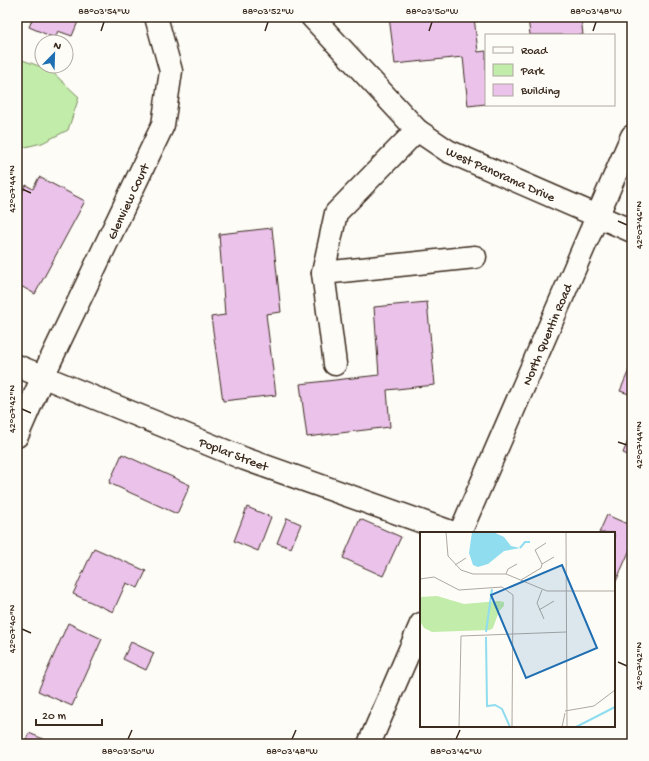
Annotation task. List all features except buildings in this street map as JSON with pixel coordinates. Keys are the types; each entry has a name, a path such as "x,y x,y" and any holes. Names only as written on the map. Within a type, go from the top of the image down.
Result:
{"street":[{"name":"Glenview Court","path":"17,436 43,376 163,125 171,71 156,17"},
{"name":"West Panorama Drive","path":"312,17 417,130 448,151 632,231"},
{"path":"335,364 323,273 336,213 417,130"},
{"name":"North Quentin Road","path":"460,532 632,136"},
{"path":"323,273 474,257"},
{"name":"Poplar Street","path":"17,366 245,459 451,532"},
{"path":"369,744 420,626"}],"green space":[{"path":"17,58 34,64 34,74 54,74 79,97 68,130 42,143 17,149"}]}
